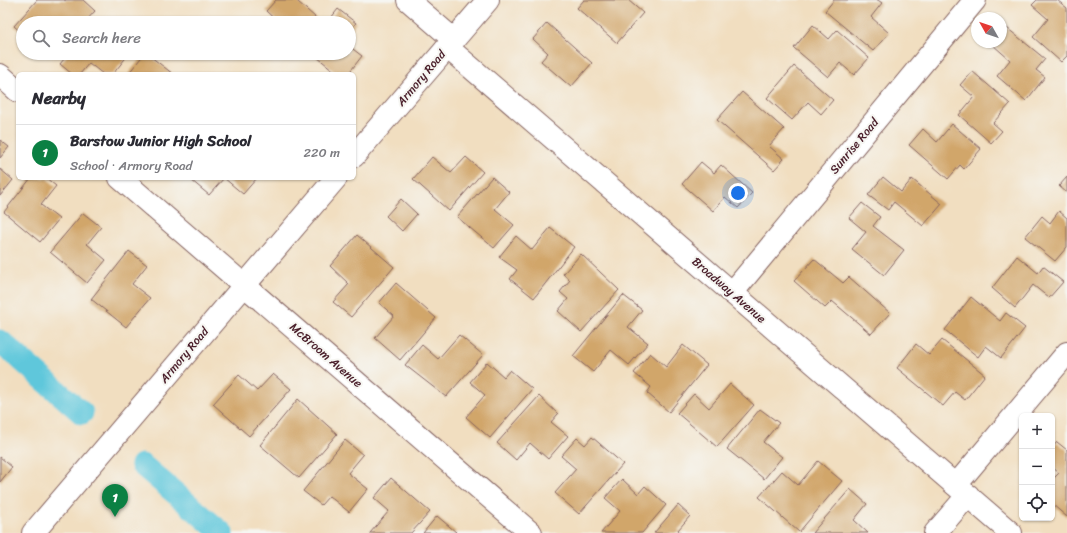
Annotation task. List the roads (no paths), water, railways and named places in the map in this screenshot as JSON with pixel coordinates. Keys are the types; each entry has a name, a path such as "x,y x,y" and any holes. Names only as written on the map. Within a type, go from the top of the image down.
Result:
{"street":[{"name":"Broadway Avenue","path":"408,0 450,44 732,293 1011,533"},
{"name":"Armory Road","path":"356,154 488,0"},
{"name":"Sunrise Road","path":"732,293 975,0"},
{"path":"0,75 16,89"},
{"name":"McBroom Avenue","path":"122,180 531,533"},
{"name":"Armory Road","path":"33,533 334,180"},
{"path":"935,533 962,490 1067,353"}],"waterway":[{"path":"0,341 82,413"},
{"path":"142,465 222,533"}],"place":[{"name":"Barstow Junior High School","path":"115,517"}]}
